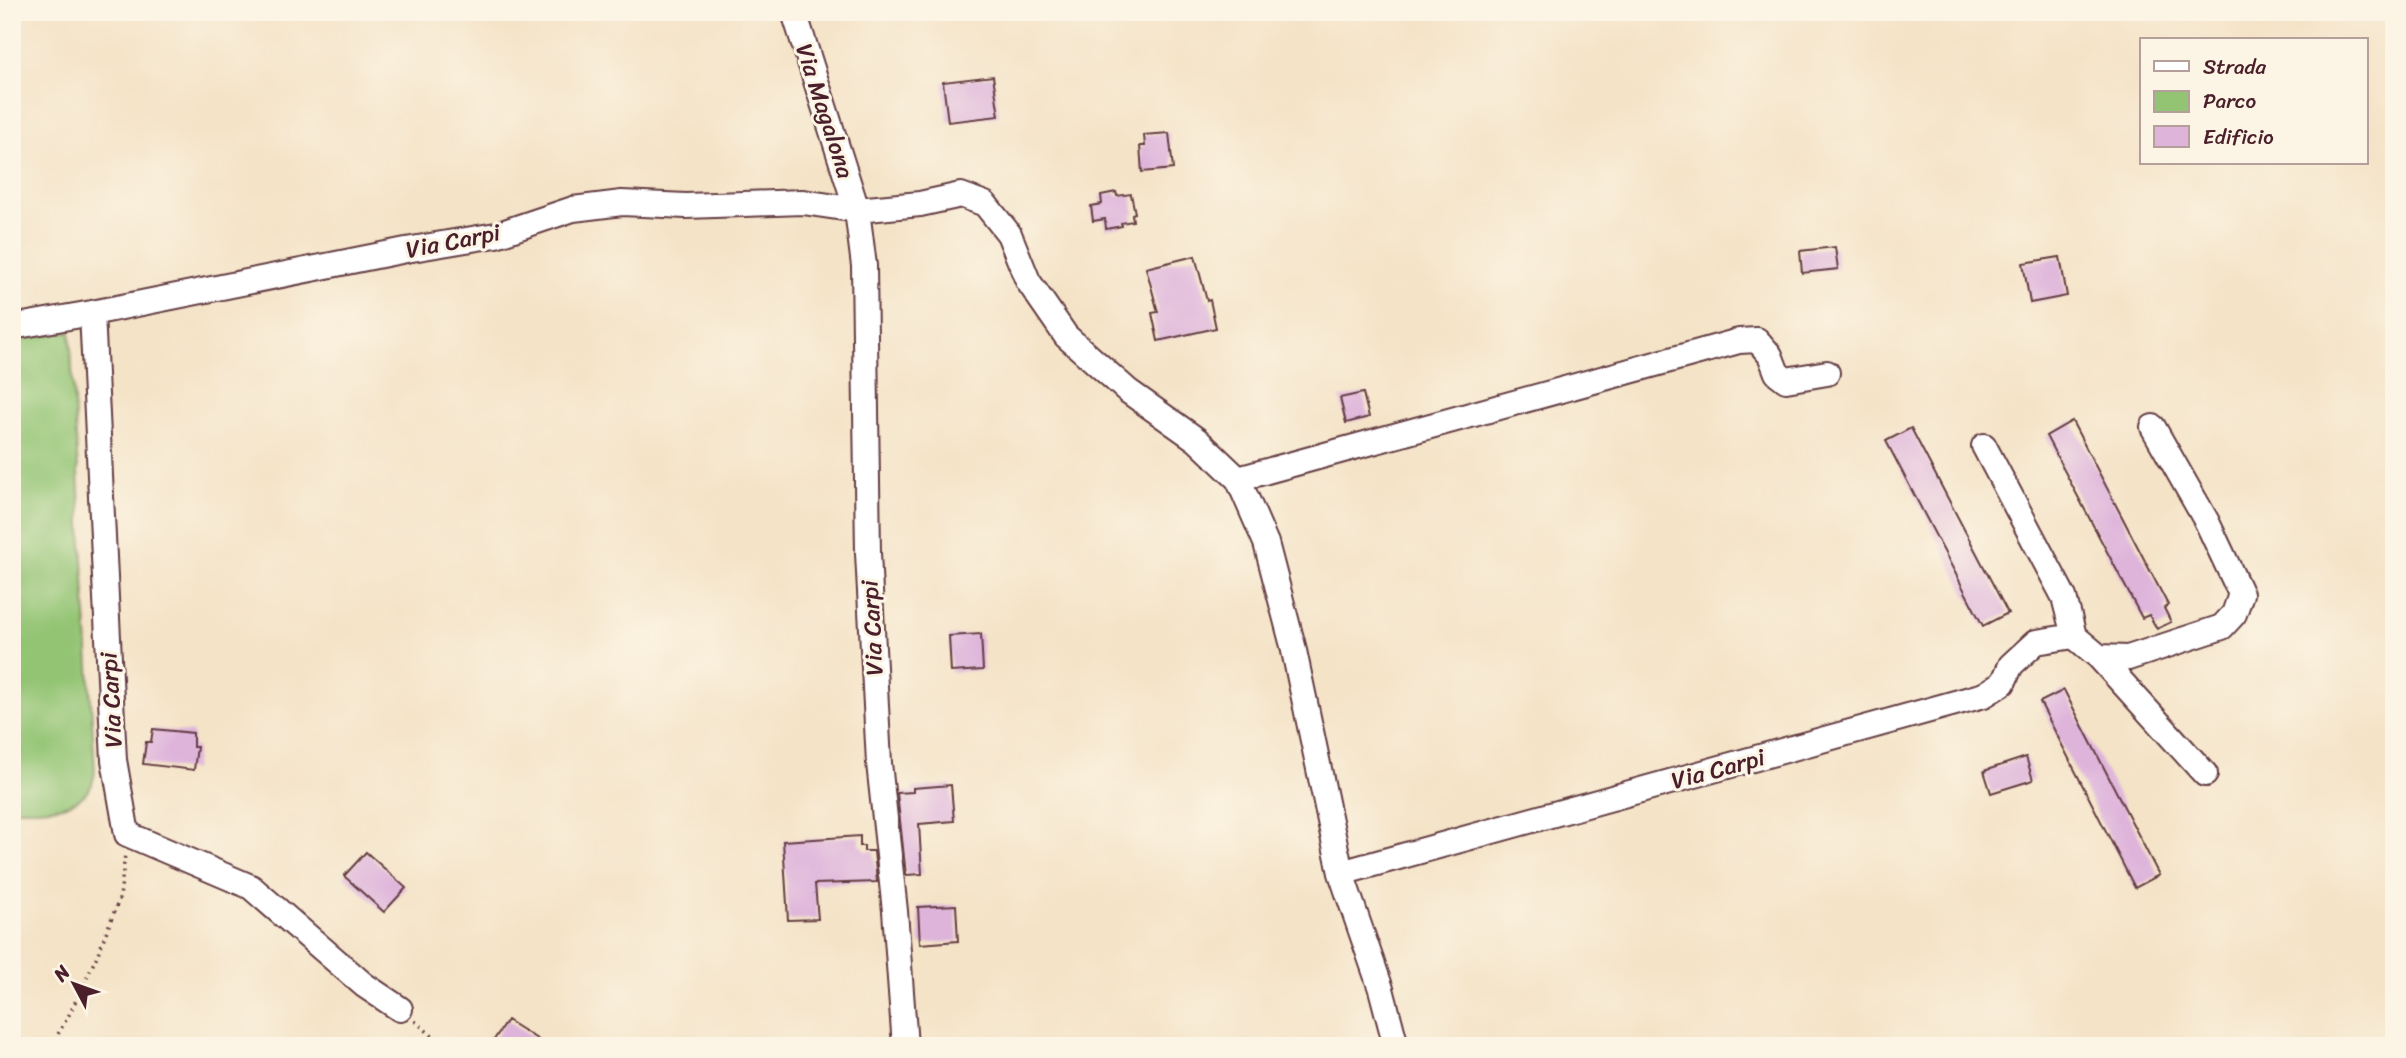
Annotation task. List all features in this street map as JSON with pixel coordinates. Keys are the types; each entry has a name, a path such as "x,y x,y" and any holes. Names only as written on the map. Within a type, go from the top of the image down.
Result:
{"street":[{"name":"Via Magalona","path":"794,12 857,209"},
{"name":"Via Carpi","path":"12,327 496,235 573,209 622,203 686,206 803,202 857,209 920,204 961,195 985,204 1009,234 1028,281 1066,336 1128,391 1196,440 1238,479 1266,543 1293,646 1341,873 1381,989 1396,1046"},
{"name":"Via Carpi","path":"857,209 864,266 868,552 879,763 895,911 905,1046"},
{"name":"Via Carpi","path":"92,313 114,760 127,834"},
{"path":"1238,479 1739,341 1757,340 1770,355 1776,373 1786,380 1827,373"},
{"path":"2099,657 2128,657 2222,627 2234,614 2241,594 2207,522 2153,427"},
{"path":"1984,446 2064,597 2074,636 2099,657 2206,774"},
{"name":"Via Carpi","path":"1341,873 1984,695 2003,683 2011,665 2036,642 2074,636"},
{"path":"127,834 251,887 364,985 400,1009"}],"path":[{"path":"51,1046 97,956 120,897 127,834"},
{"path":"400,1009 444,1046"}],"green space":[{"path":"70,332 95,772 90,788 75,801 54,807 12,809 12,340"}],"building":[{"path":"993,76 999,116 948,122 943,82"},
{"path":"1169,133 1173,169 1142,172 1140,146 1145,146 1144,135"},
{"path":"1116,192 1117,196 1131,194 1135,213 1132,214 1133,221 1106,229 1105,219 1093,221 1091,206 1102,204 1101,195"},
{"path":"1835,247 1838,269 1802,273 1800,251"},
{"path":"1195,256 1216,328 1158,341 1152,313 1158,312 1146,268"},
{"path":"2060,257 2067,296 2030,303 2023,263"},
{"path":"1363,393 1369,417 1346,423 1340,398"},
{"path":"2072,421 2168,605 2164,608 2171,622 2157,629 2149,615 2142,618 2046,436"},
{"path":"1911,428 2008,613 1983,626 1886,441"},
{"path":"981,634 983,670 951,672 949,636"},
{"path":"2064,690 2159,875 2135,888 2040,702"},
{"path":"153,729 193,733 193,747 197,747 194,770 143,764 146,742 151,742"},
{"path":"2026,757 2033,780 1991,793 1984,771"},
{"path":"951,785 954,821 919,824 922,874 906,875 897,793 913,792 913,788"},
{"path":"860,836 860,846 864,846 864,851 874,851 877,882 815,884 818,919 788,920 783,841"},
{"path":"366,852 406,888 384,912 344,876"},
{"path":"956,905 958,941 920,944 918,907"},
{"path":"507,1020 548,1046 490,1046"}]}
